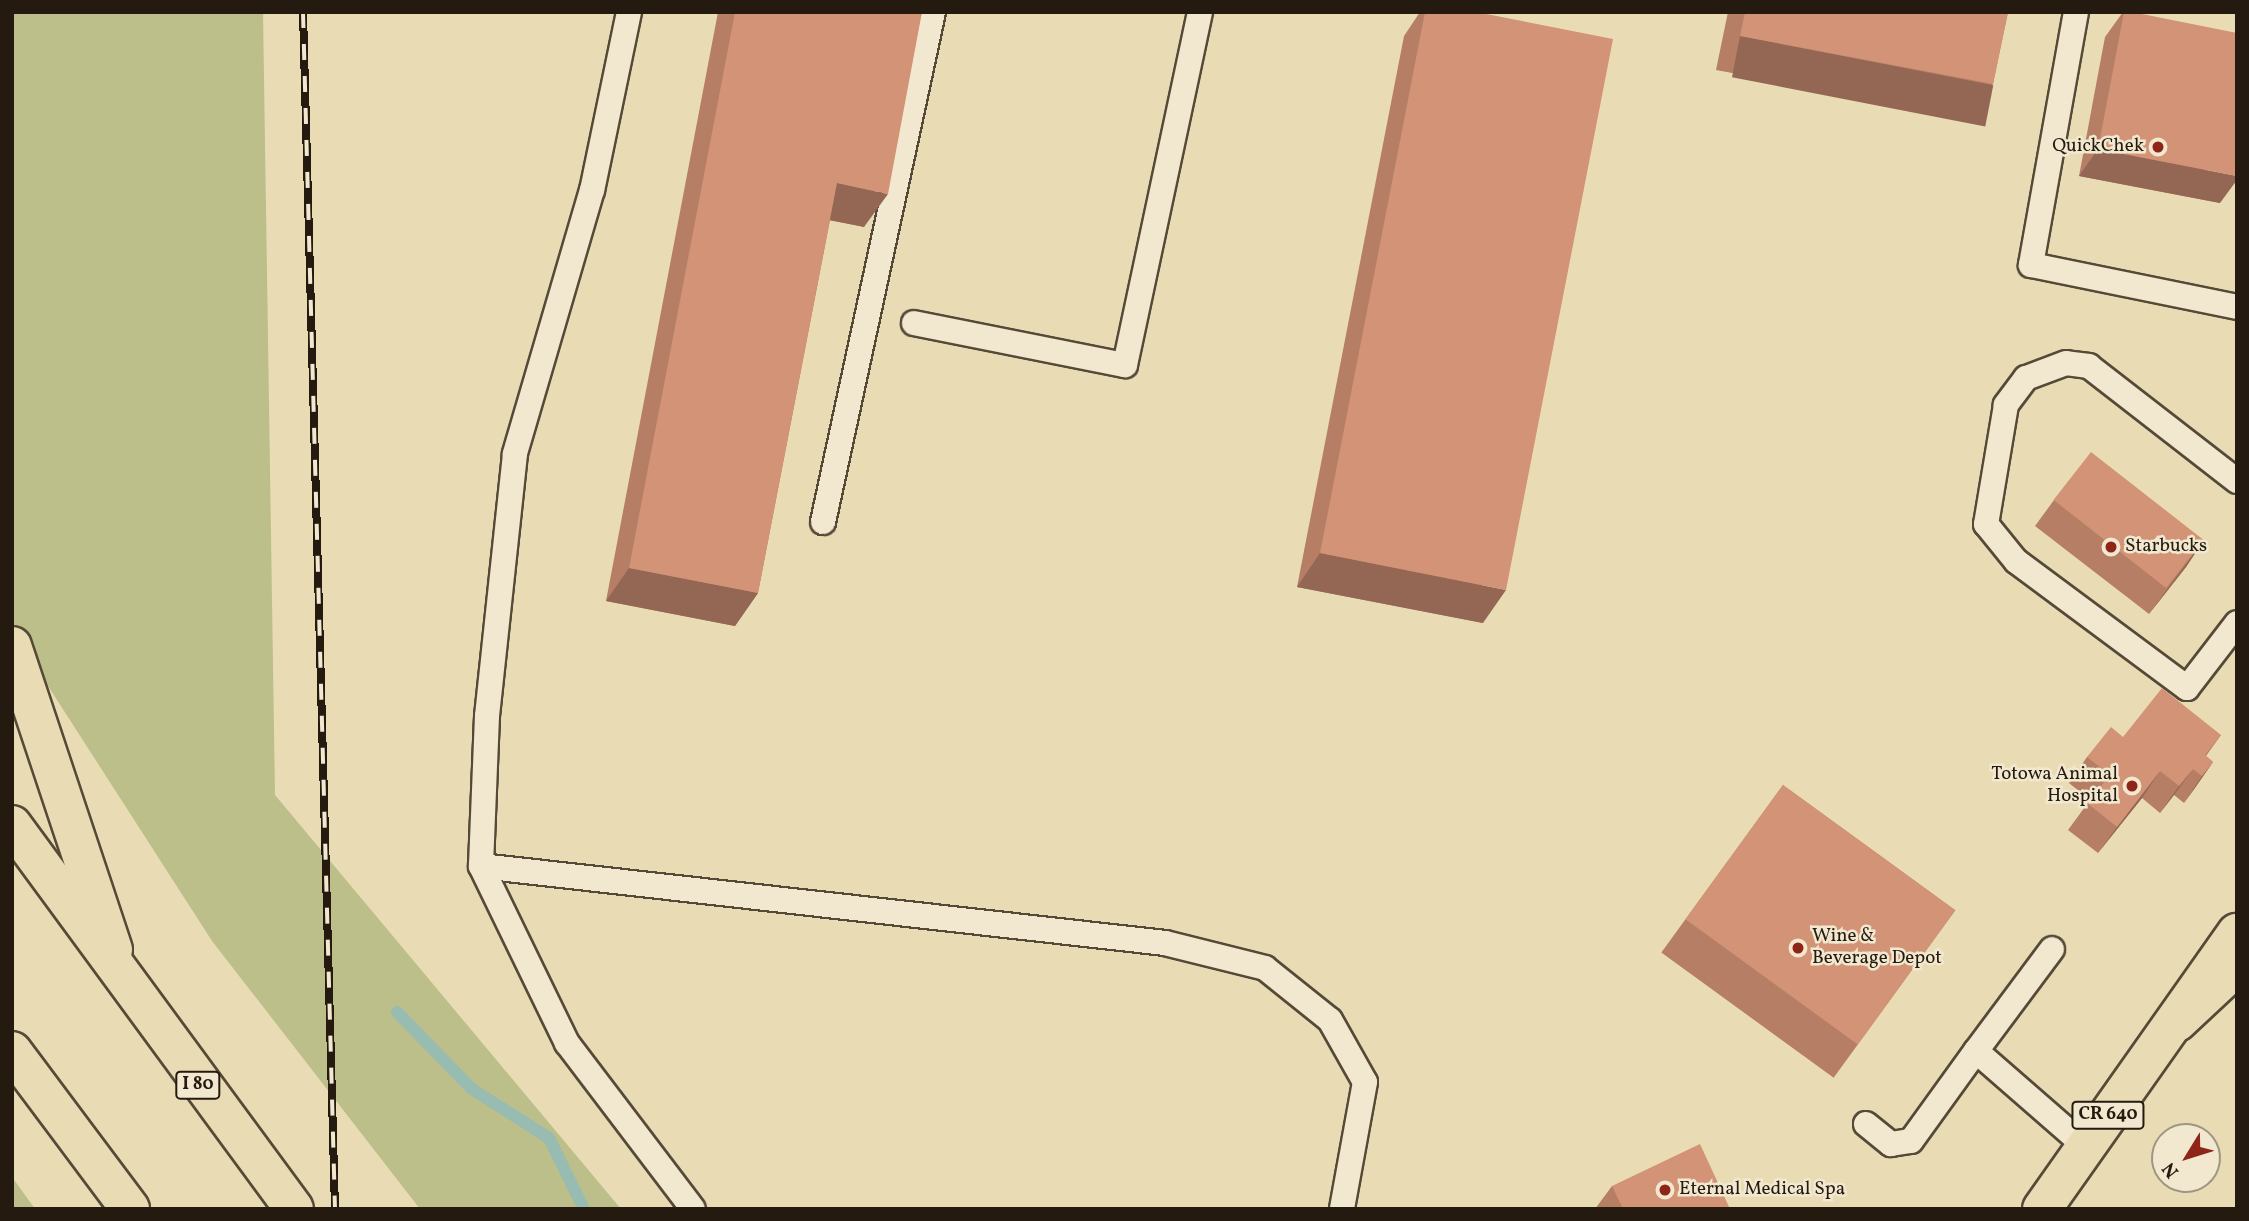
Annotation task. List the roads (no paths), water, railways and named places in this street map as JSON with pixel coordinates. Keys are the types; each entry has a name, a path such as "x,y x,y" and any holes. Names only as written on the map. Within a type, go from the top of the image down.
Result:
{"main road":[{"path":"12,646 125,986"},
{"name":"I 80","path":"12,825 125,986 284,1196"},
{"name":"CR 640","path":"2042,1209 2237,933"},
{"path":"2177,1021 2237,967"},
{"path":"12,1051 130,1209"}],"lane":[{"path":"629,12 592,190 515,454 487,716 481,866 567,1044 693,1209"},
{"path":"823,522 933,12"},
{"path":"914,323 1125,365 1200,12"},
{"path":"2076,12 2031,265 2237,307"},
{"path":"2237,481 2089,366 2066,363 2026,377 2006,405 1986,524 2016,561 2187,688 2237,623"},
{"path":"481,866 1165,943 1265,968 1330,1020 1365,1082 1342,1209"},
{"path":"1866,1124 1891,1144 1911,1141 2052,949"},
{"path":"1976,1051 2085,1146"}],"waterway":[{"path":"397,1012 472,1089 549,1138 584,1209"}],"railway":[{"path":"303,12 335,1209"}],"place":[{"name":"QuickChek","path":"2158,147"},
{"name":"Starbucks","path":"2111,547"},
{"name":"Totowa Animal Hospital","path":"2132,786"},
{"name":"Wine & Beverage Depot","path":"1798,948"},
{"name":"Eternal Medical Spa","path":"1665,1190"}]}
